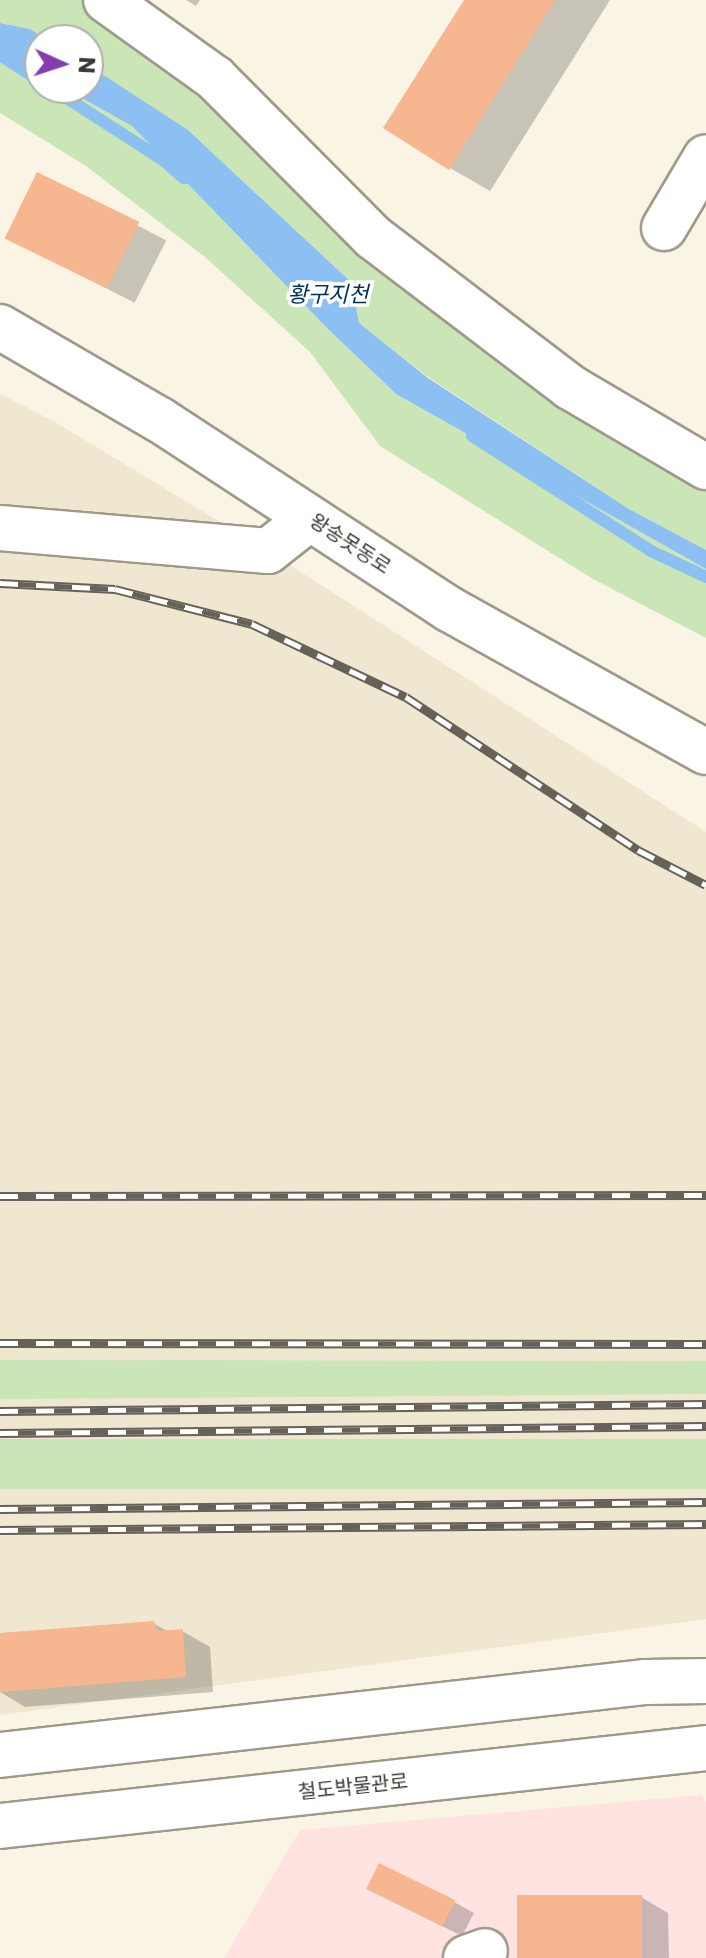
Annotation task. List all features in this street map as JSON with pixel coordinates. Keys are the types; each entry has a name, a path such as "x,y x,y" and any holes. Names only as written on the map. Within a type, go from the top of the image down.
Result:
{"street":[{"path":"106,0 215,78 373,237 570,387 706,467"},
{"path":"664,228 706,157"},
{"name":"왕송못동로","path":"0,327 160,420 449,609 706,752"},
{"path":"0,528 268,551 310,518"},
{"path":"0,1755 646,1682 706,1681"},
{"name":"철도박물관로","path":"0,1826 697,1756"}],"shaded area":[{"path":"0,394 55,422 268,551 706,832 706,1619 0,1715"},
{"path":"702,1795 706,1802 706,1958 224,1958 300,1830"}],"green space":[{"path":"0,0 106,0 300,163 706,464 706,550 629,509 428,377 358,323 351,282 188,130 104,76 104,24 24,24 24,28 0,23"},
{"path":"0,57 24,68 24,104 93,104 132,126 327,328 396,394 706,569 706,638 593,579 380,446 310,352 205,257 86,166 0,113"},
{"path":"0,1360 706,1361 706,1394 0,1399"},
{"path":"0,1439 706,1439 706,1489 0,1489"}],"water":[{"path":"0,23 24,28 24,68 0,57"},
{"name":"황구지천","path":"104,75 188,130 351,282 359,323 428,378 629,509 706,550 706,569 396,394 327,328 132,126 93,104 104,104"}],"building":[{"path":"464,0 555,0 449,170 383,128"},
{"path":"37,172 139,222 107,288 5,239"},
{"path":"154,1621 158,1631 183,1629 186,1677 0,1692 0,1633"},
{"path":"379,1863 455,1900 443,1926 366,1889"},
{"path":"517,1895 642,1895 642,1958 517,1958"}],"waterway":[{"name":"황구지천","path":"0,55 24,71"},
{"name":"황구지천","path":"76,104 163,160 184,178"},
{"name":"황구지천","path":"472,436 651,551 706,577"}],"railway":[{"path":"0,583 115,589 252,624 406,697 638,850 706,885"},
{"path":"0,1196 706,1195"},
{"path":"0,1343 706,1344"},
{"path":"0,1411 706,1404"},
{"path":"0,1433 706,1426"},
{"path":"0,1509 706,1502"},
{"path":"0,1530 706,1524"}]}
